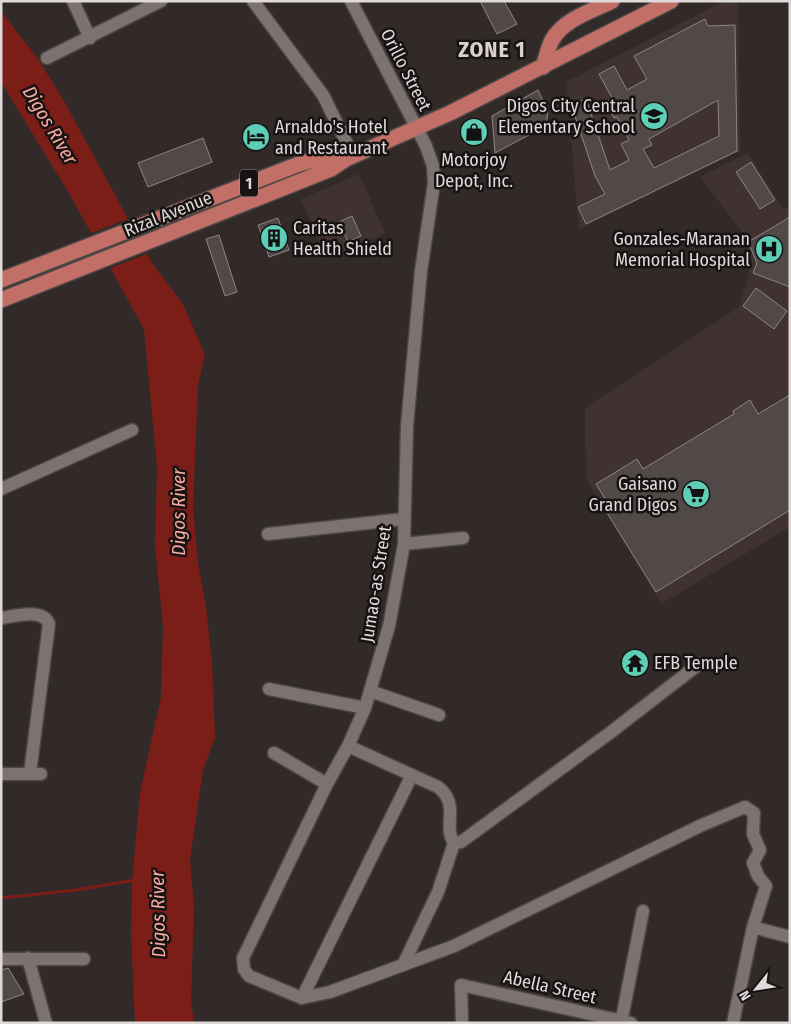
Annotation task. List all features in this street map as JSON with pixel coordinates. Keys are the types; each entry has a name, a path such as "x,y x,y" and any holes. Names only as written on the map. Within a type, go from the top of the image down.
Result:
{"main road":[{"path":"543,67 552,41 559,31 570,22 612,1"},
{"name":"Rizal Avenue","path":"1,300 331,169 350,157 416,128 543,67 671,1"},
{"name":"Rizal Avenue","path":"1,280 316,158 350,157"},
{"path":"114,236 120,253"}],"street":[{"path":"73,1 90,38"},
{"path":"47,58 161,1"},
{"path":"253,1 323,95 350,157"},
{"name":"Orillo Street","path":"352,1 416,128"},
{"name":"Jumao-as Street","path":"302,998 249,976 245,972 242,960 365,708 390,626 404,544 409,399 421,271 434,182 430,155 416,128"},
{"path":"1,489 132,430"},
{"path":"268,534 404,519"},
{"path":"404,544 463,538"},
{"path":"1,618 40,615 50,624 36,774 2,774 1,766"},
{"path":"454,843 461,842 508,809 699,664"},
{"path":"269,689 365,708"},
{"path":"370,691 438,715"},
{"path":"348,746 438,787 445,794 450,804 451,836 454,843 438,892 404,965"},
{"path":"274,753 327,784"},
{"path":"302,998 412,775"},
{"path":"302,998 330,992 454,946 693,829 745,807 754,813 753,834 760,850 753,863 758,876 766,886 753,927 733,1023"},
{"path":"624,1022 643,911"},
{"path":"753,927 790,938"},
{"path":"28,958 46,1023"},
{"path":"1,959 84,959"},
{"name":"Abella Street","path":"462,1023 461,984 624,1022"}],"shaded area":[{"name":"Digos City Central Elementary School","path":"724,1 738,1 740,151 579,229 566,82"},
{"path":"748,153 783,209 790,208 790,527 661,604 586,479 585,408 739,307 752,262 745,236 700,177"},
{"path":"359,174 385,233 327,259 301,199"}],"water":[{"name":"Digos River","path":"1,11 38,59 64,101 152,263 184,306 205,355 198,385 193,508 198,563 206,607 212,663 215,738 203,770 190,859 194,908 191,1000 194,1023 135,1023 131,935 132,881 140,793 161,697 163,626 155,546 157,467 144,329 70,195 1,82"}],"pier":[{"path":"130,218 149,253 108,269 89,234"}],"building":[{"path":"480,1 504,1 517,24 497,34"},
{"name":"Digos City Central Elementary School","path":"705,19 708,26 735,25 737,151 586,224 578,207 605,194 595,176 571,104 586,99 610,170 629,160 621,144 629,140 617,117 614,118 605,102 612,98 599,74 614,66 627,90 647,79 634,56","holes":["718,100 719,136 654,168 643,149 652,145 649,139"]},
{"path":"538,90 548,111 546,126 495,153 492,116"},
{"path":"203,138 212,162 148,187 138,163"},
{"path":"751,162 775,200 760,209 736,172"},
{"path":"352,216 361,236 348,242 339,222"},
{"path":"790,217 790,287 753,273 757,263 748,242"},
{"name":"Caritas Health Shield","path":"278,218 289,250 269,257 258,225"},
{"path":"219,235 237,292 225,296 206,239"},
{"path":"756,288 787,311 774,329 743,306"},
{"name":"Gaisano Grand Digos","path":"790,395 790,510 656,592 604,508 609,505 596,484 637,459 643,469 734,414 733,411 750,400 758,414"},
{"path":"8,968 24,994 1,1002 1,970"}],"waterway":[{"path":"1,898 76,890 134,880"}],"place":[{"name":"Digos City Central Elementary School","path":"654,116"},
{"name":"Motorjoy Depot, Inc.","path":"474,132"},
{"name":"Arnaldo's Hotel and Restaurant","path":"256,137"},
{"name":"Caritas Health Shield","path":"274,238"},
{"name":"Gonzales-Maranan Memorial Hospital","path":"769,249"},
{"name":"Gaisano Grand Digos","path":"696,494"},
{"name":"EFB Temple","path":"635,663"}],"district":[{"name":"ZONE 1","path":"492,49"}]}
